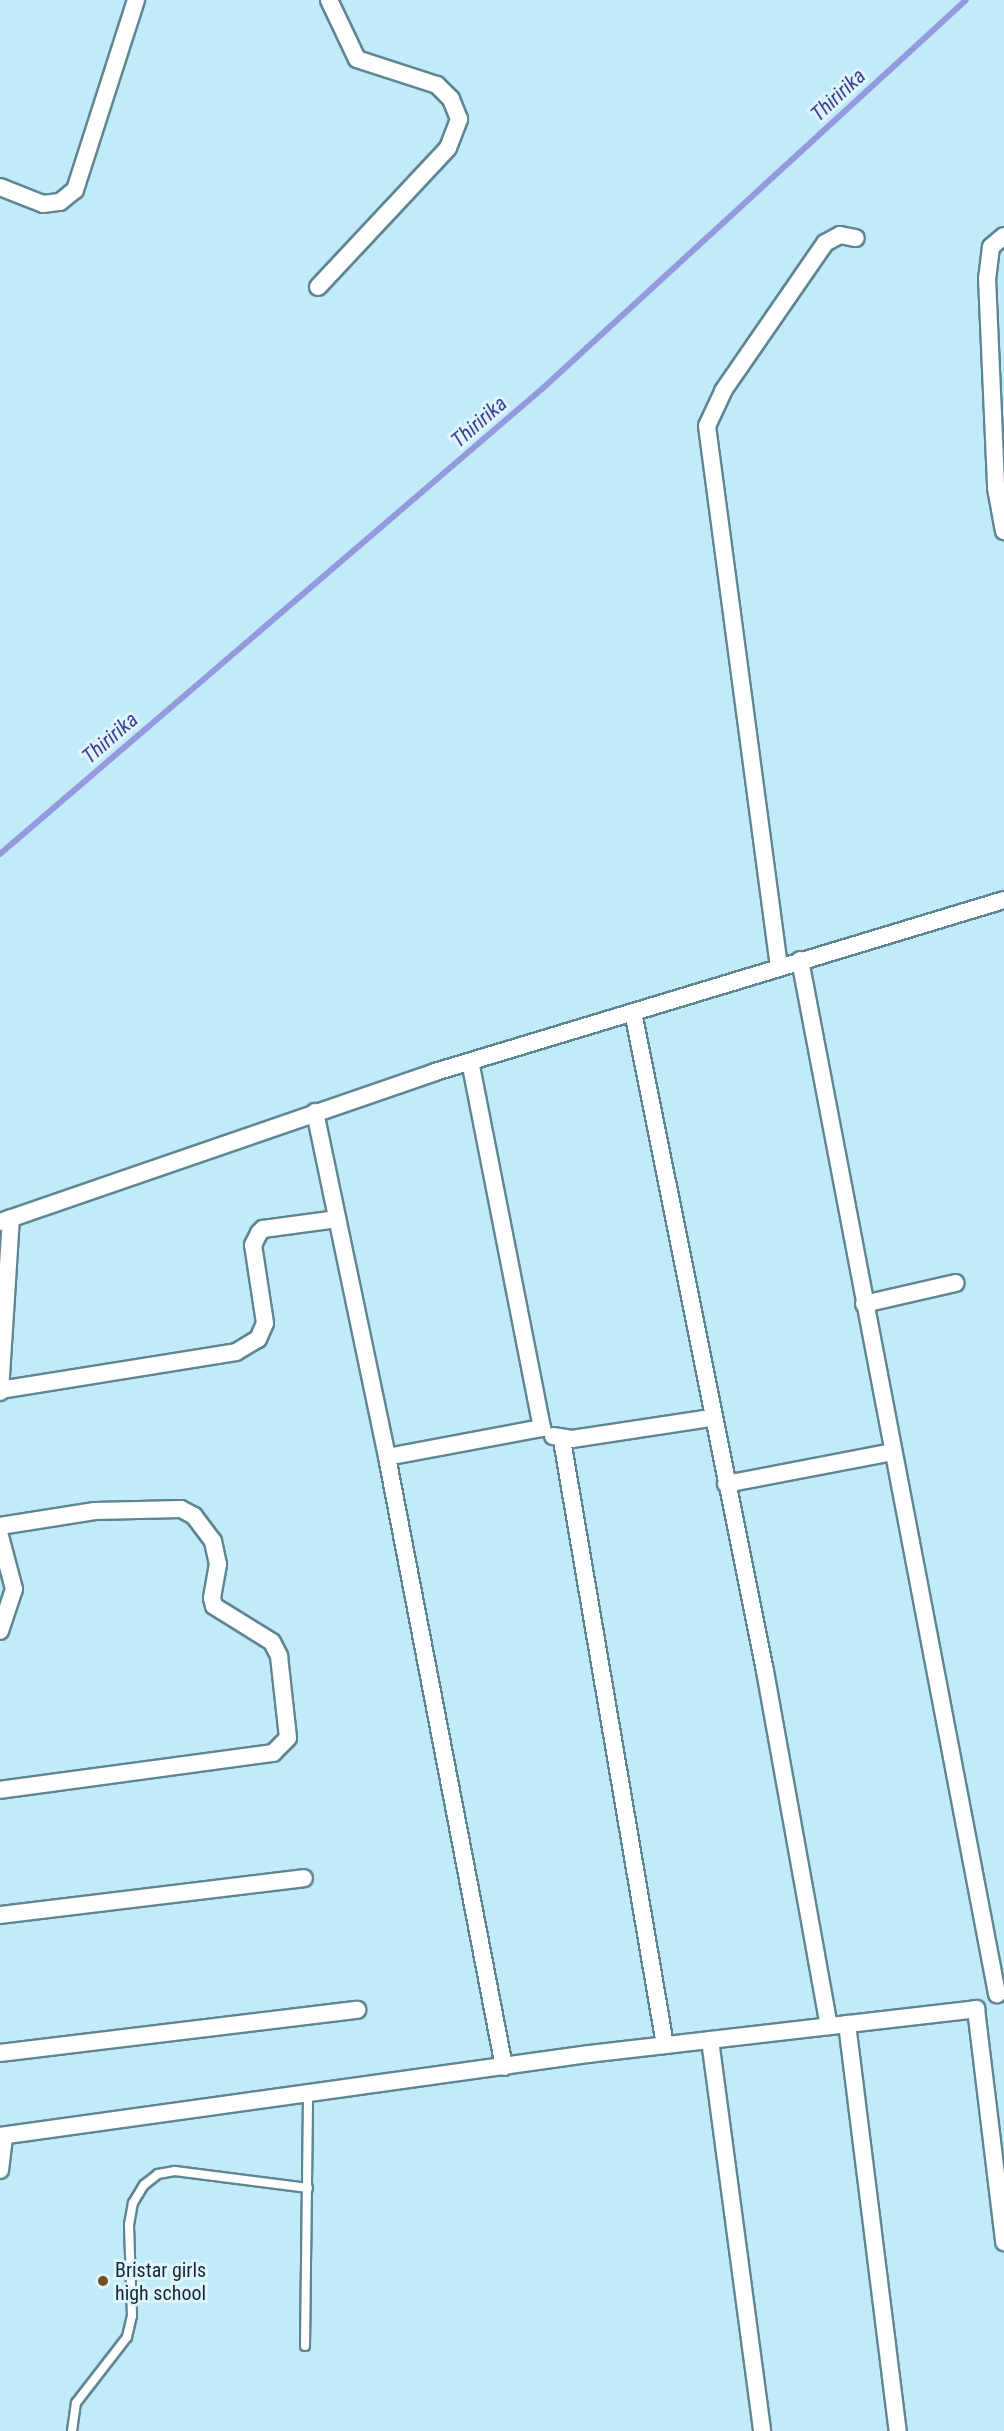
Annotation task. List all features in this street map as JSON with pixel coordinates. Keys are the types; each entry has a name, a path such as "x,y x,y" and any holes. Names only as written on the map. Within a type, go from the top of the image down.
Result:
{"street":[{"path":"0,187 43,204 60,202 75,190 136,0"},
{"path":"318,287 448,148 459,119 451,99 437,85 357,58 329,0"},
{"path":"779,967 708,426 723,391 820,249 840,235 856,238"},
{"path":"1004,236 991,247 987,278 996,488 1004,531"},
{"path":"337,1219 263,1229 259,1233 254,1245 265,1323 258,1339 236,1352 0,1391 5,1220 315,1112 470,1062 800,960 1004,900"},
{"path":"0,2170 2,2136 665,2045 975,2009 1000,1991 892,1452 800,960"},
{"path":"633,1012 711,1418 765,1671 829,2026"},
{"path":"470,1062 542,1428"},
{"path":"315,1112 387,1457 504,2067"},
{"path":"864,1304 956,1283"},
{"path":"387,1457 542,1428 562,1440 711,1418"},
{"path":"562,1440 665,2045"},
{"path":"726,1484 892,1452"},
{"path":"0,1526 95,1511 181,1509 194,1516 213,1541 218,1564 212,1598 214,1606 272,1642 279,1656 288,1738 273,1753 0,1790"},
{"path":"0,1536 14,1589 0,1631"},
{"path":"0,1915 304,1878"},
{"path":"975,2009 1004,2242"},
{"path":"0,2053 357,2010"},
{"path":"848,2024 898,2431"},
{"path":"710,2040 762,2431"}],"lane":[{"path":"305,2346 308,2094"},
{"path":"72,2431 76,2403 127,2337 132,2316 129,2225 133,2203 144,2185 158,2174 175,2171 308,2188"}],"waterway":[{"name":"Thiririka","path":"0,854 542,389 966,0"}],"place":[{"name":"Bristar girls high school","path":"103,2281"}]}
